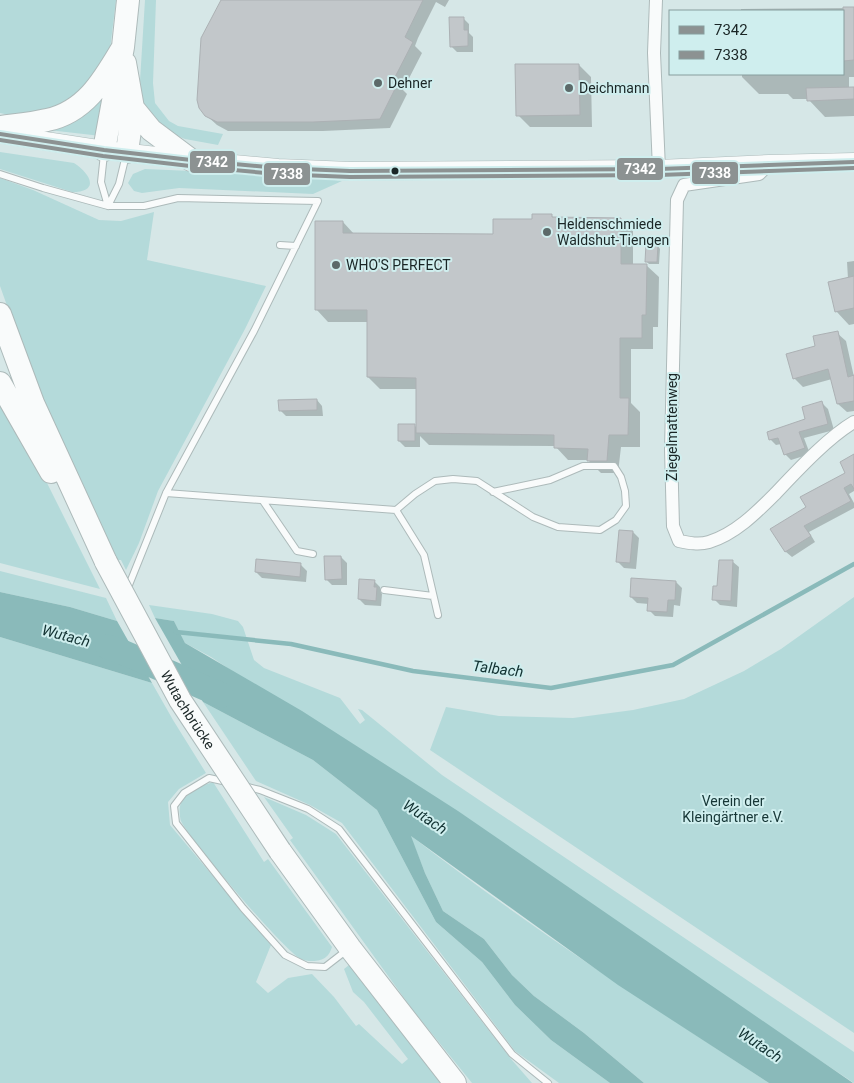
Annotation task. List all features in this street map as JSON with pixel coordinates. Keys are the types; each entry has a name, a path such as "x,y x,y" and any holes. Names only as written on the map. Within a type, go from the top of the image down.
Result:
{"highway":[{"path":"104,150 123,47 128,0"},
{"path":"123,47 133,108 127,152"},
{"path":"0,127 48,120 72,111 95,92 123,47"},
{"path":"133,108 151,130 191,160"},
{"path":"0,314 33,402 93,532"},
{"path":"0,383 48,467 93,532"},
{"name":"Wutachbrücke","path":"93,532 106,562 180,700 280,851 350,948 455,1083"}],"main road":[{"path":"0,134 104,150 191,160 278,168 350,171 659,169 854,162"}],"street":[{"path":"656,0 654,53 659,169"},
{"name":"Ziegelmattenweg","path":"769,164 759,174 684,185 677,200 671,449 673,526 679,541 694,544 709,542 729,533 758,511 830,441 854,422"}],"lane":[{"path":"104,150 101,182 108,206"},
{"path":"108,206 119,184 127,152"},
{"path":"0,174 108,206 144,206 178,198 207,201 318,201 254,331 166,493 124,597"},
{"path":"280,244 296,246"},
{"path":"166,493 396,510 415,494 435,481 453,479 477,481 493,492 512,502 533,517 558,527 600,530 616,520 626,506 625,490 614,466 583,466 550,480 493,492"},
{"path":"263,501 298,550 313,554"},
{"path":"396,510 424,555 438,615"},
{"path":"384,590 433,596"},
{"path":"350,948 325,967 307,966 285,955 243,908 176,823 174,806 184,793 210,778 268,793 308,809 339,829 512,1054 548,1083"}],"green space":[{"path":"0,0 116,0 110,49 102,69 68,105 14,116 0,113"},
{"path":"145,0 156,0 153,83 155,103 169,121 178,126 223,134 218,145 185,139 165,131 143,104 140,81"},
{"path":"112,77 101,136 31,128"},
{"path":"0,152 74,163 85,172 90,182 89,186 87,189 72,192 0,169"},
{"path":"145,169 307,176 342,181 313,194 179,188 142,193 134,191 128,183 133,174"},
{"path":"0,178 33,190 99,220 121,221 154,212 147,260 266,286 158,491 139,543 126,570 121,560 116,560 57,435 0,286"},
{"path":"0,398 43,475 100,589 0,563"},
{"path":"0,571 106,598 117,621 70,607 0,592"},
{"name":"Verein der Kleingärtner e.V.","path":"854,597 854,1033 430,750 446,707 499,716 573,718 633,710 684,699 744,671 781,649"},
{"path":"149,605 212,614 238,621 243,627 254,660 264,668 340,698 360,724 365,720 358,709 362,710 442,775 854,1052 854,1083 211,657 185,643 174,621 155,618"},
{"path":"0,637 152,683 206,773 179,789 168,802 170,825 271,945 256,982 268,993 288,978 312,974 334,997 356,1026 359,1024 402,1064 408,1059 364,1002 353,992 344,969 349,965 443,1083 0,1083"},
{"path":"203,702 313,760 377,810 436,922 482,962 515,1005 551,1040 610,1083 559,1083 515,1051 342,823 310,805 256,781"},
{"path":"213,782 264,862 268,859 332,947 324,959 307,961 301,959 277,938 201,849 181,821 180,807 185,797"},
{"path":"264,797 306,815 336,834 511,1059 532,1083 472,1083 412,1009 290,840 293,838"},
{"path":"410,835 542,932 769,1083 644,1083 584,1033 534,996 512,975 484,939 443,911"}],"water":[{"path":"0,592 70,607 117,621 152,683 0,637"},
{"path":"155,618 174,621 185,643 302,711 458,811 853,1083 769,1083 618,985 411,836 425,873 443,911 484,939 512,975 534,996 584,1033 644,1083 610,1083 551,1040 515,1005 482,962 436,922 377,810 313,760 203,702"}],"building":[{"path":"221,0 423,0 405,37 413,42 393,81 398,83 380,119 313,122 217,122 205,116 199,108 197,100 201,38"},
{"path":"843,7 854,7 854,60 844,61"},
{"path":"449,17 464,17 464,30 468,30 468,46 450,47"},
{"path":"515,64 579,64 580,115 516,116"},
{"path":"854,87 854,99 807,101 806,88"},
{"path":"532,214 552,214 552,217 621,218 621,264 647,264 646,315 642,315 642,338 620,338 620,398 629,398 628,435 609,435 607,461 587,461 588,449 554,448 554,435 416,433 416,378 367,377 367,310 315,310 315,221 343,221 343,233 493,234 493,219 532,219"},
{"path":"646,244 658,245 657,262 645,262"},
{"path":"854,276 854,308 835,312 828,282"},
{"path":"838,331 848,377 854,375 854,401 837,404 828,369 793,379 786,354 815,346 813,336"},
{"path":"317,399 317,410 279,411 278,400"},
{"path":"822,401 828,424 799,432 805,448 784,455 778,438 769,440 767,432 805,419 802,407"},
{"path":"398,424 415,424 415,441 398,441"},
{"path":"854,454 854,489 851,484 844,488 851,501 804,526 811,536 785,552 770,529 806,507 800,497 845,473 840,462"},
{"path":"619,530 633,531 630,563 616,562"},
{"path":"324,556 341,556 342,579 325,580"},
{"path":"256,559 301,563 300,577 255,572"},
{"path":"719,560 733,560 731,601 712,600 713,586 717,586"},
{"path":"631,578 676,581 675,600 668,600 667,612 647,611 648,598 630,597"},
{"path":"359,579 375,580 374,587 377,587 376,601 358,599"}],"waterway":[{"name":"Talbach","path":"176,632 291,644 413,671 551,688 673,665 854,564"},
{"name":"Wutach","path":"108,647 221,695"}],"transit line":[{"name":"7342","path":"0,134 104,150 191,160 278,168 350,171 659,169 854,162"},
{"name":"7338","path":"0,140 103,156 190,166 277,174 350,177 659,175 854,168"}],"place":[{"name":"Dehner","path":"378,83"},
{"name":"Deichmann","path":"569,88"},
{"name":"Heldenschmiede Waldshut-Tiengen","path":"547,232"},
{"name":"WHO'S PERFECT","path":"336,265"}]}
